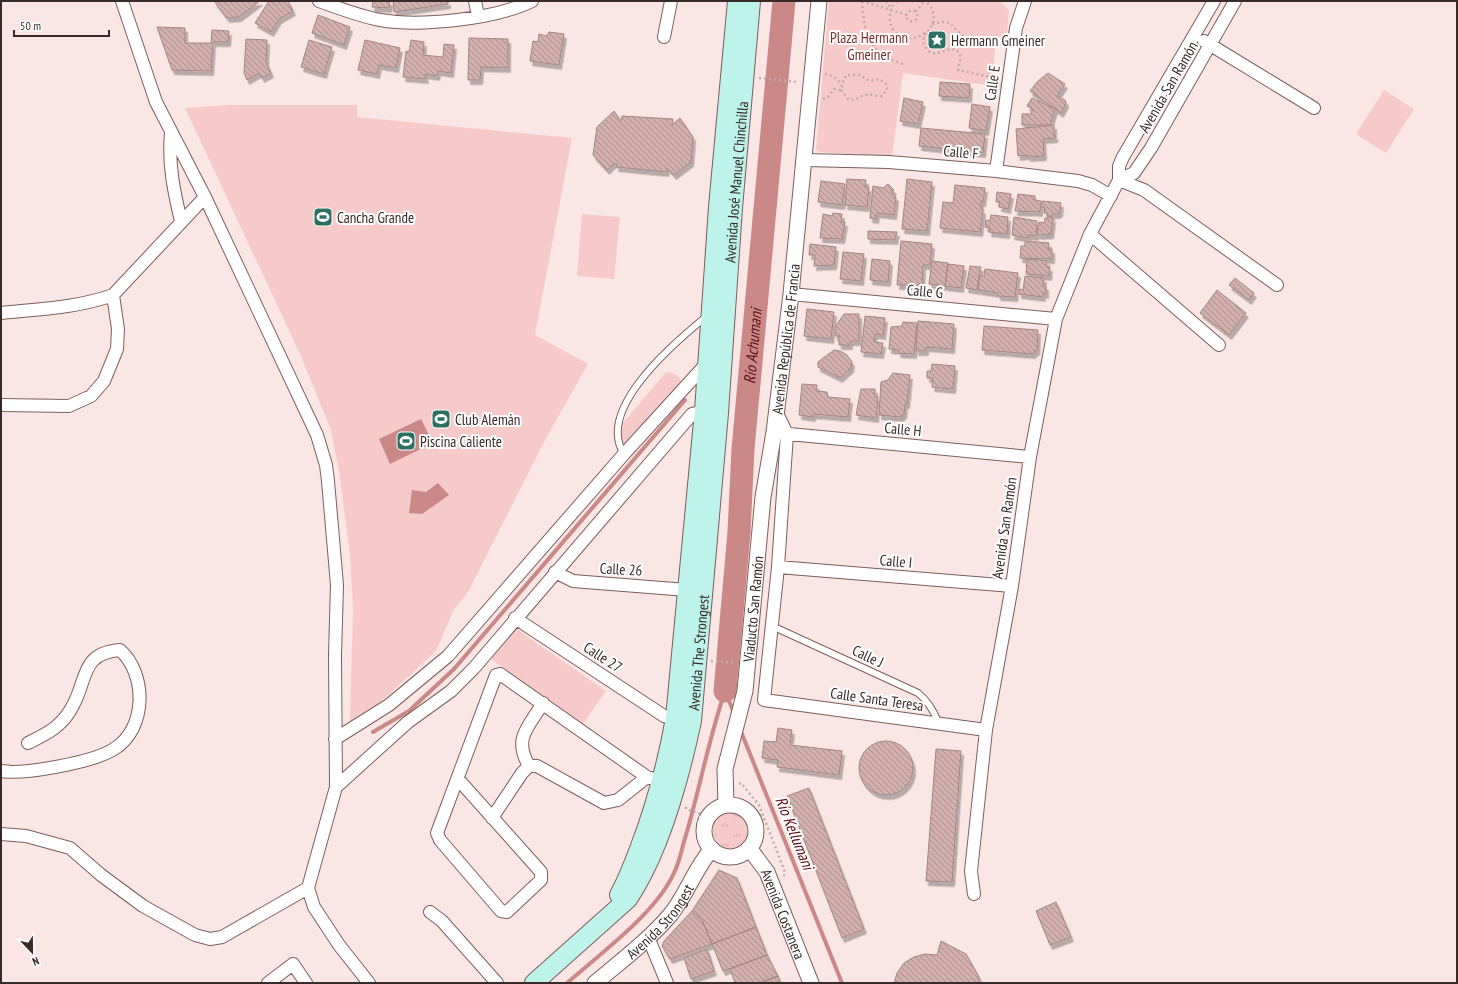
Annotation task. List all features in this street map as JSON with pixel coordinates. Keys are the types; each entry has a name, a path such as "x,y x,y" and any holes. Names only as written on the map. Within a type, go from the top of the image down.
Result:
{"main road":[{"name":"Avenida José Manuel Chinchilla","path":"716,362 737,1"},
{"name":"Avenida José Manuel Chinchilla","path":"716,362 710,314 726,208 751,1"},
{"name":"Avenida The Strongest","path":"534,983 605,920 630,872 683,720 716,362"}],"street":[{"path":"122,1 156,102 171,134 205,197 317,435 326,465 337,585 335,655 336,787 308,888 314,907 339,945 369,983"},
{"path":"319,1 380,20 412,22 446,21 514,10 532,1"},
{"path":"475,1 478,16"},
{"path":"664,37 671,1"},
{"name":"Avenida República de Francia","path":"776,410 791,294 819,1"},
{"name":"Avenida San Ramón","path":"974,894 971,871 986,730 1012,586 1030,457 1056,319 1090,234 1119,180 1119,166 1123,157 1214,1"},
{"name":"Avenida San Ramón","path":"1119,180 1134,172 1151,148 1235,1"},
{"name":"Calle E","path":"996,171 1019,3"},
{"path":"1195,35 1314,108"},
{"path":"171,134 169,157 170,171 181,221"},
{"name":"Calle F","path":"805,160 889,162 996,171 1092,184 1111,196"},
{"path":"1119,180 1144,190 1277,285"},
{"path":"1,313 72,306 98,301 113,295 205,197"},
{"path":"1090,234 1219,345"},
{"name":"Calle G","path":"791,294 1056,319"},
{"path":"1,405 69,406 91,396 104,381 117,349 118,329 113,295"},
{"path":"335,739 389,706 448,656 624,454 716,362"},
{"name":"Viaducto San Ramón","path":"726,805 725,769 745,691 743,660 763,498 780,433 776,410"},
{"path":"336,787 408,722 450,691 474,668 515,618 692,414 712,412"},
{"name":"Avenida República de Francia","path":"764,700 778,567 780,433"},
{"name":"Calle H","path":"780,433 1030,457"},
{"name":"Calle I","path":"778,567 1012,586"},
{"name":"Calle 26","path":"555,572 573,581 695,591"},
{"name":"Calle 27","path":"515,618 664,716 683,720"},
{"path":"1,771 28,771 65,765 114,750 126,738 134,724 140,697 133,668 128,657 120,650 107,651 96,657 88,664 72,709 62,722 54,730 28,743"},
{"path":"458,779 541,872 541,880 507,912 504,912 501,911 455,858 437,834 496,675 500,674 661,781"},
{"name":"Calle Santa Teresa","path":"764,700 986,730"},
{"path":"529,766 520,746 524,734 543,703"},
{"path":"492,818 522,773 529,766 537,766 604,803 618,800 661,781"},
{"path":"726,805 740,807 753,817 756,825 756,833 749,848 738,855 731,856 718,853 712,849 707,842 705,825 713,811 726,805"},
{"path":"1,834 26,836 70,848 107,880 143,906 195,935 210,939 222,937 308,888"},
{"name":"Avenida Costanera","path":"749,848 767,872 811,983"},
{"name":"Avenida Strongest","path":"595,983 648,937 670,914 691,884 705,857 712,849"},
{"path":"430,912 442,921 496,983"},
{"path":"648,937 667,983"},
{"path":"268,983 293,964 306,983"}],"lane":[{"path":"624,454 618,446 616,430 618,420 630,393 667,351 710,314"},
{"name":"Calle J","path":"772,626 918,693 932,708 939,724"}],"path":[{"path":"903,64 888,60 875,49 865,27 862,1 891,9 906,15 908,20 913,21 917,17 916,12 925,1 932,11 932,24 923,37 924,46 931,53 941,53 948,49 957,50 961,58 958,70 991,77 1000,85"},
{"path":"886,1 891,9 891,24 899,35 913,38 926,33"},
{"path":"891,9 897,1"},
{"path":"906,15 911,10 916,12"},
{"path":"932,24 939,22 950,23 965,37 976,37 993,42"},
{"path":"825,74 833,76 842,84"},
{"path":"848,75 860,75 870,81 879,79 884,80 887,90 882,96 864,95 854,100 849,100 842,90 842,84 848,75"},
{"path":"752,77 795,82"},
{"path":"822,99 828,97 834,89 842,90"},
{"path":"704,661 743,660"},
{"path":"725,788 742,784 760,805 785,872 783,879"},
{"path":"686,809 701,814 698,823"}],"green space":[{"name":"Plaza Hermann Gmeiner","path":"829,1 1000,1 1009,11 1007,35 996,37 993,76 1001,83 1001,87 903,73 892,157 819,152 816,149"},
{"path":"1384,90 1414,109 1386,153 1356,134"},
{"name":"Club Alemán","path":"230,105 357,105 357,117 572,138 535,335 588,364 544,442 468,592 453,611 436,651 361,720 350,721 353,609 350,554 339,472 331,430 300,354 185,108"},
{"path":"582,214 620,217 614,279 577,276"},
{"path":"670,372 678,376 682,382 623,448 617,446 618,429 665,373"},
{"path":"515,628 606,691 583,724 491,659"},
{"path":"728,811 736,811 748,820 751,830 748,840 742,846 736,849 728,849 716,840 713,834 713,826 722,814"}],"shaded area":[{"name":"Piscina Caliente","path":"421,419 433,443 390,464 379,439"},
{"path":"438,483 449,495 422,514 409,513 412,490 426,492"}],"building":[{"path":"214,1 260,1 239,17 227,18"},
{"path":"269,1 288,1 293,11 279,19 271,32 255,23"},
{"path":"373,1 390,1 389,8 372,7"},
{"path":"393,1 448,1 448,4 394,12"},
{"path":"318,15 350,27 344,45 312,33"},
{"path":"157,27 185,28 185,43 211,43 212,30 229,31 228,42 213,42 211,71 172,70"},
{"path":"549,32 564,34 559,65 530,61 533,41 538,42 539,34 547,36"},
{"path":"469,38 508,39 508,68 481,67 480,80 468,80"},
{"path":"246,39 267,40 266,62 271,73 262,78 259,73 247,80 244,73"},
{"path":"309,40 332,47 324,74 301,67"},
{"path":"365,40 400,48 396,68 379,65 377,74 358,70"},
{"path":"411,40 424,42 423,55 443,57 444,44 454,45 451,73 438,71 437,76 425,74 426,79 403,77 406,51 409,52"},
{"path":"1048,73 1065,84 1057,96 1065,100 1066,103 1061,113 1030,91 1038,81"},
{"path":"940,82 970,84 969,98 939,96"},
{"path":"904,98 923,102 918,124 900,121"},
{"path":"1032,98 1055,109 1050,125 1022,125 1022,114 1031,114 1033,109 1027,106"},
{"path":"972,104 990,107 986,131 969,128"},
{"path":"614,111 621,121 622,116 673,119 672,125 680,118 693,137 691,162 674,175 667,168 666,172 616,167 617,164 614,163 607,170 593,155 597,127"},
{"path":"1054,125 1055,138 1043,139 1044,156 1018,156 1016,129"},
{"path":"921,128 985,134 983,153 919,146"},
{"path":"847,179 866,180 865,187 869,187 867,207 845,205"},
{"path":"907,179 932,182 927,231 902,229"},
{"path":"821,181 845,184 842,205 818,202"},
{"path":"888,184 894,190 891,192 896,197 894,215 877,213 876,219 870,218 873,186 883,188"},
{"path":"955,185 985,188 983,202 981,201 981,209 983,210 980,232 940,228 943,202 953,203"},
{"path":"997,192 1011,194 1008,209 999,207 1000,202 996,202"},
{"path":"1018,194 1035,196 1035,200 1041,201 1040,212 1015,211"},
{"path":"1042,201 1061,203 1060,212 1058,214 1052,214 1052,217 1047,216 1047,213 1044,213 1045,208 1042,207"},
{"path":"833,213 842,214 841,222 845,222 842,239 820,238 823,214 832,216"},
{"path":"991,215 1008,217 1007,234 989,232 990,228 985,227 986,220 990,221"},
{"path":"1014,217 1037,221 1036,236 1029,235 1028,238 1012,235"},
{"path":"1045,218 1053,218 1051,234 1037,234 1039,222 1044,223"},
{"path":"868,231 897,232 895,240 868,239"},
{"path":"901,241 932,244 930,265 923,265 922,285 897,285"},
{"path":"1025,241 1049,243 1048,249 1052,249 1052,259 1020,258 1021,246 1025,246"},
{"path":"810,244 836,247 834,265 814,266 815,255 809,255"},
{"path":"843,252 864,254 861,281 840,279"},
{"path":"872,259 890,261 888,282 870,280"},
{"path":"1027,259 1047,261 1046,267 1050,267 1049,276 1026,274"},
{"path":"932,261 948,263 945,286 929,284"},
{"path":"948,264 964,266 961,288 945,286"},
{"path":"970,266 981,267 977,290 966,288"},
{"path":"985,269 1018,273 1015,297 998,296 998,293 978,290 979,276 984,276"},
{"path":"1025,276 1044,278 1043,285 1046,286 1046,294 1043,293 1043,297 1019,294 1019,289 1023,290"},
{"path":"1235,278 1254,293 1249,300 1229,285"},
{"path":"1217,290 1246,313 1229,335 1200,313"},
{"path":"807,309 834,312 831,339 804,336"},
{"path":"844,314 859,314 859,341 850,341 850,345 839,345 839,336 835,336 835,327"},
{"path":"865,316 885,318 883,335 875,334 874,342 883,343 881,354 861,352"},
{"path":"918,321 954,324 952,349 926,347 926,351 916,351"},
{"path":"903,322 917,323 914,354 898,353 899,350 889,349 891,327 902,326"},
{"path":"984,326 1038,330 1037,351 1033,354 982,350"},
{"path":"834,350 840,351 847,355 852,362 851,368 840,378 818,367 818,362"},
{"path":"932,364 955,366 953,389 932,387 933,378 927,378 927,371 931,371"},
{"path":"893,373 910,375 907,404 905,404 904,414 901,417 879,415 881,382 888,380"},
{"path":"802,384 817,385 816,391 827,392 828,397 850,399 848,417 813,414 813,417 799,415"},
{"path":"861,389 875,389 875,397 878,397 876,418 856,415"},
{"path":"778,728 792,730 790,745 842,751 839,775 777,767 778,760 762,758 764,741 776,742"},
{"path":"881,741 891,741 901,745 909,753 913,763 913,773 909,783 901,791 891,795 881,795 871,791 863,783 859,773 859,763 863,753 871,745"},
{"path":"936,749 961,751 952,882 926,881"},
{"path":"809,788 864,929 842,938 787,796"},
{"path":"719,870 737,878 756,927 712,944 702,920 692,911"},
{"path":"1056,902 1071,937 1050,945 1036,911"},
{"path":"692,911 702,920 712,944 670,959 662,946 664,941"},
{"path":"756,927 767,955 723,971 712,944"},
{"path":"941,941 966,954 979,977 979,983 894,983 897,973 904,963 914,957 925,954 937,955"},
{"path":"707,949 714,971 691,979 684,958"},
{"path":"767,955 778,976 760,983 735,983 730,969"},
{"path":"778,976 780,983 760,983"}],"waterway":[{"name":"Río Achumani","path":"725,691 739,532 743,449 784,1"},
{"path":"373,732 409,711 454,669 685,400"},
{"name":"Río Kellumani","path":"725,691 734,713"},
{"path":"567,983 611,946 641,918 666,888 678,864 681,854 714,727 725,691"},
{"name":"Río Kellumani","path":"740,729 842,983"}],"place":[{"name":"Hermann Gmeiner","path":"937,40"},
{"name":"Cancha Grande","path":"323,217"},
{"name":"Club Alemán","path":"441,419"},
{"name":"Piscina Caliente","path":"406,441"}]}
